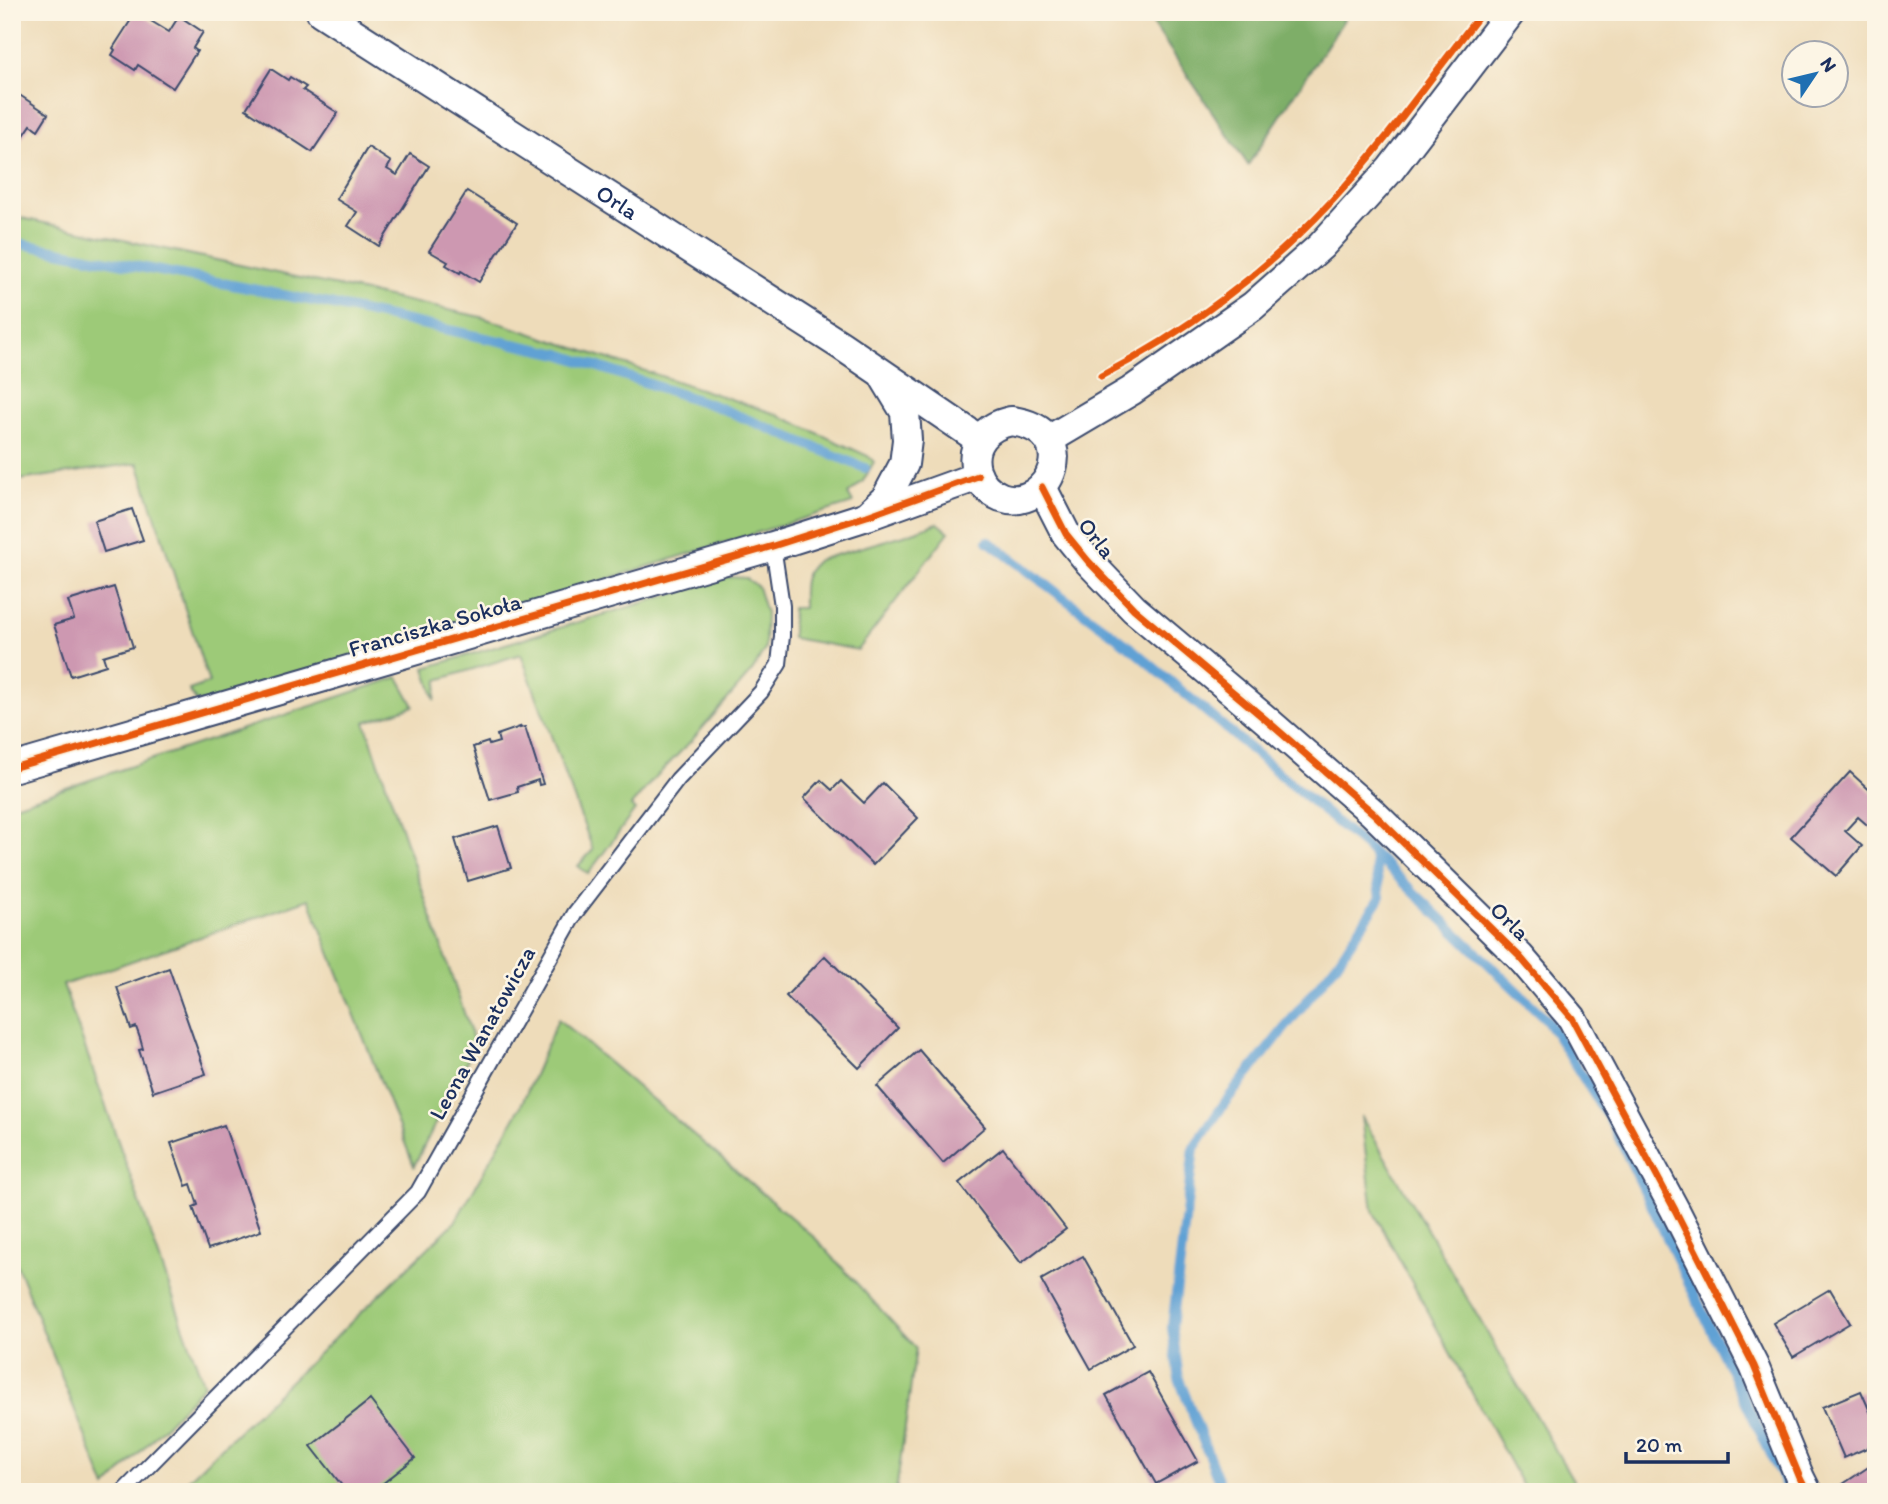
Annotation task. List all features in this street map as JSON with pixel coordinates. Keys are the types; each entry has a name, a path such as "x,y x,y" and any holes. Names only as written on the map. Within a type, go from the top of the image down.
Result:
{"street":[{"name":"Orla","path":"321,12 654,224 980,440"},
{"path":"1050,439 1131,391 1253,306 1321,246 1390,170 1511,12"},
{"path":"867,516 886,498 904,464 907,440 905,412 881,372"},
{"path":"1024,422 1050,439 1055,454 1050,475 1032,495 1019,499 994,494 978,476 975,452 980,440 988,430 998,424 1024,422"},
{"name":"Franciszka Sokoła","path":"12,768 773,547 978,476"},
{"name":"Orla","path":"1042,487 1066,534 1134,610 1373,813 1520,957 1572,1018 1675,1210 1754,1366 1807,1492"}],"lane":[{"name":"Leona Wanatowicza","path":"123,1492 418,1192 575,913 678,779 761,692 779,664 782,606 773,547"}],"green space":[{"path":"1145,12 1349,12 1248,165"},
{"path":"12,216 481,317 776,414 868,456 874,462 863,481 848,494 853,503 207,703 196,701 189,690 209,683 138,463 12,481"},
{"path":"938,523 949,532 858,650 792,638 792,608 803,608 805,576 818,560"},
{"path":"729,577 746,578 758,587 766,613 765,649 753,670 631,806 635,810 588,874 578,866 593,850 521,654 438,680 435,700 425,668"},
{"path":"398,677 414,706 365,722 475,1045 414,1166 309,899 63,985 204,1385 106,1488 12,1253 12,806"},
{"path":"558,1019 816,1239 916,1348 896,1492 175,1492 455,1222 520,1108"},
{"path":"1361,1116 1580,1492 1526,1492 1373,1211"}],"building":[{"path":"136,12 169,32 179,16 203,32 193,48 197,51 173,88 138,65 135,70 112,55 115,50 113,48"},
{"path":"271,69 306,87 303,90 338,113 312,152 246,109"},
{"path":"18,94 48,114 38,130 31,125 12,153 12,103"},
{"path":"368,147 391,162 387,169 397,175 410,154 429,166 379,246 348,226 357,212 336,199"},
{"path":"467,191 517,223 479,282 446,265 448,262 429,251"},
{"path":"132,509 143,540 104,552 94,521"},
{"path":"114,587 133,647 103,656 106,665 71,676 54,625 74,619 68,601"},
{"path":"525,727 543,784 539,785 538,780 517,787 518,792 490,800 473,747 499,742 497,735"},
{"path":"1850,772 1876,796 1876,829 1874,831 1858,817 1845,831 1862,846 1836,876 1791,837"},
{"path":"821,780 832,790 841,781 864,803 883,783 918,818 873,865 804,798"},
{"path":"498,826 511,868 468,881 455,839"},
{"path":"825,956 898,1028 859,1068 786,996"},
{"path":"169,968 206,1074 153,1092 139,1050 143,1049 140,1038 136,1027 131,1029 117,987"},
{"path":"919,1050 985,1127 943,1163 877,1086"},
{"path":"224,1125 261,1231 208,1249 193,1207 198,1205 191,1184 186,1186 171,1143"},
{"path":"1003,1148 1066,1229 1021,1263 959,1183"},
{"path":"1083,1256 1133,1345 1091,1369 1041,1280"},
{"path":"1830,1289 1850,1323 1793,1357 1773,1323"},
{"path":"1148,1372 1198,1461 1156,1484 1106,1395"},
{"path":"1861,1391 1876,1425 1876,1444 1844,1458 1822,1407"},
{"path":"370,1400 415,1458 372,1492 347,1492 311,1446"},
{"path":"1876,1462 1876,1483 1862,1492 1848,1492 1843,1484"}],"waterway":[{"path":"12,242 324,303 560,354 715,406 865,468"},
{"path":"988,541 1131,648 1374,854 1547,1020 1612,1123 1789,1492"},
{"path":"1223,1492 1179,1379 1172,1327 1194,1148 1226,1101 1337,963 1380,898 1374,854"}],"cycle path":[{"path":"1101,376 1193,321 1278,254 1329,204 1369,158 1482,12"},
{"path":"12,768 773,546 978,476"},
{"path":"1042,487 1066,534 1134,609 1373,813 1520,957 1572,1018 1675,1210 1754,1366 1807,1492"}]}
